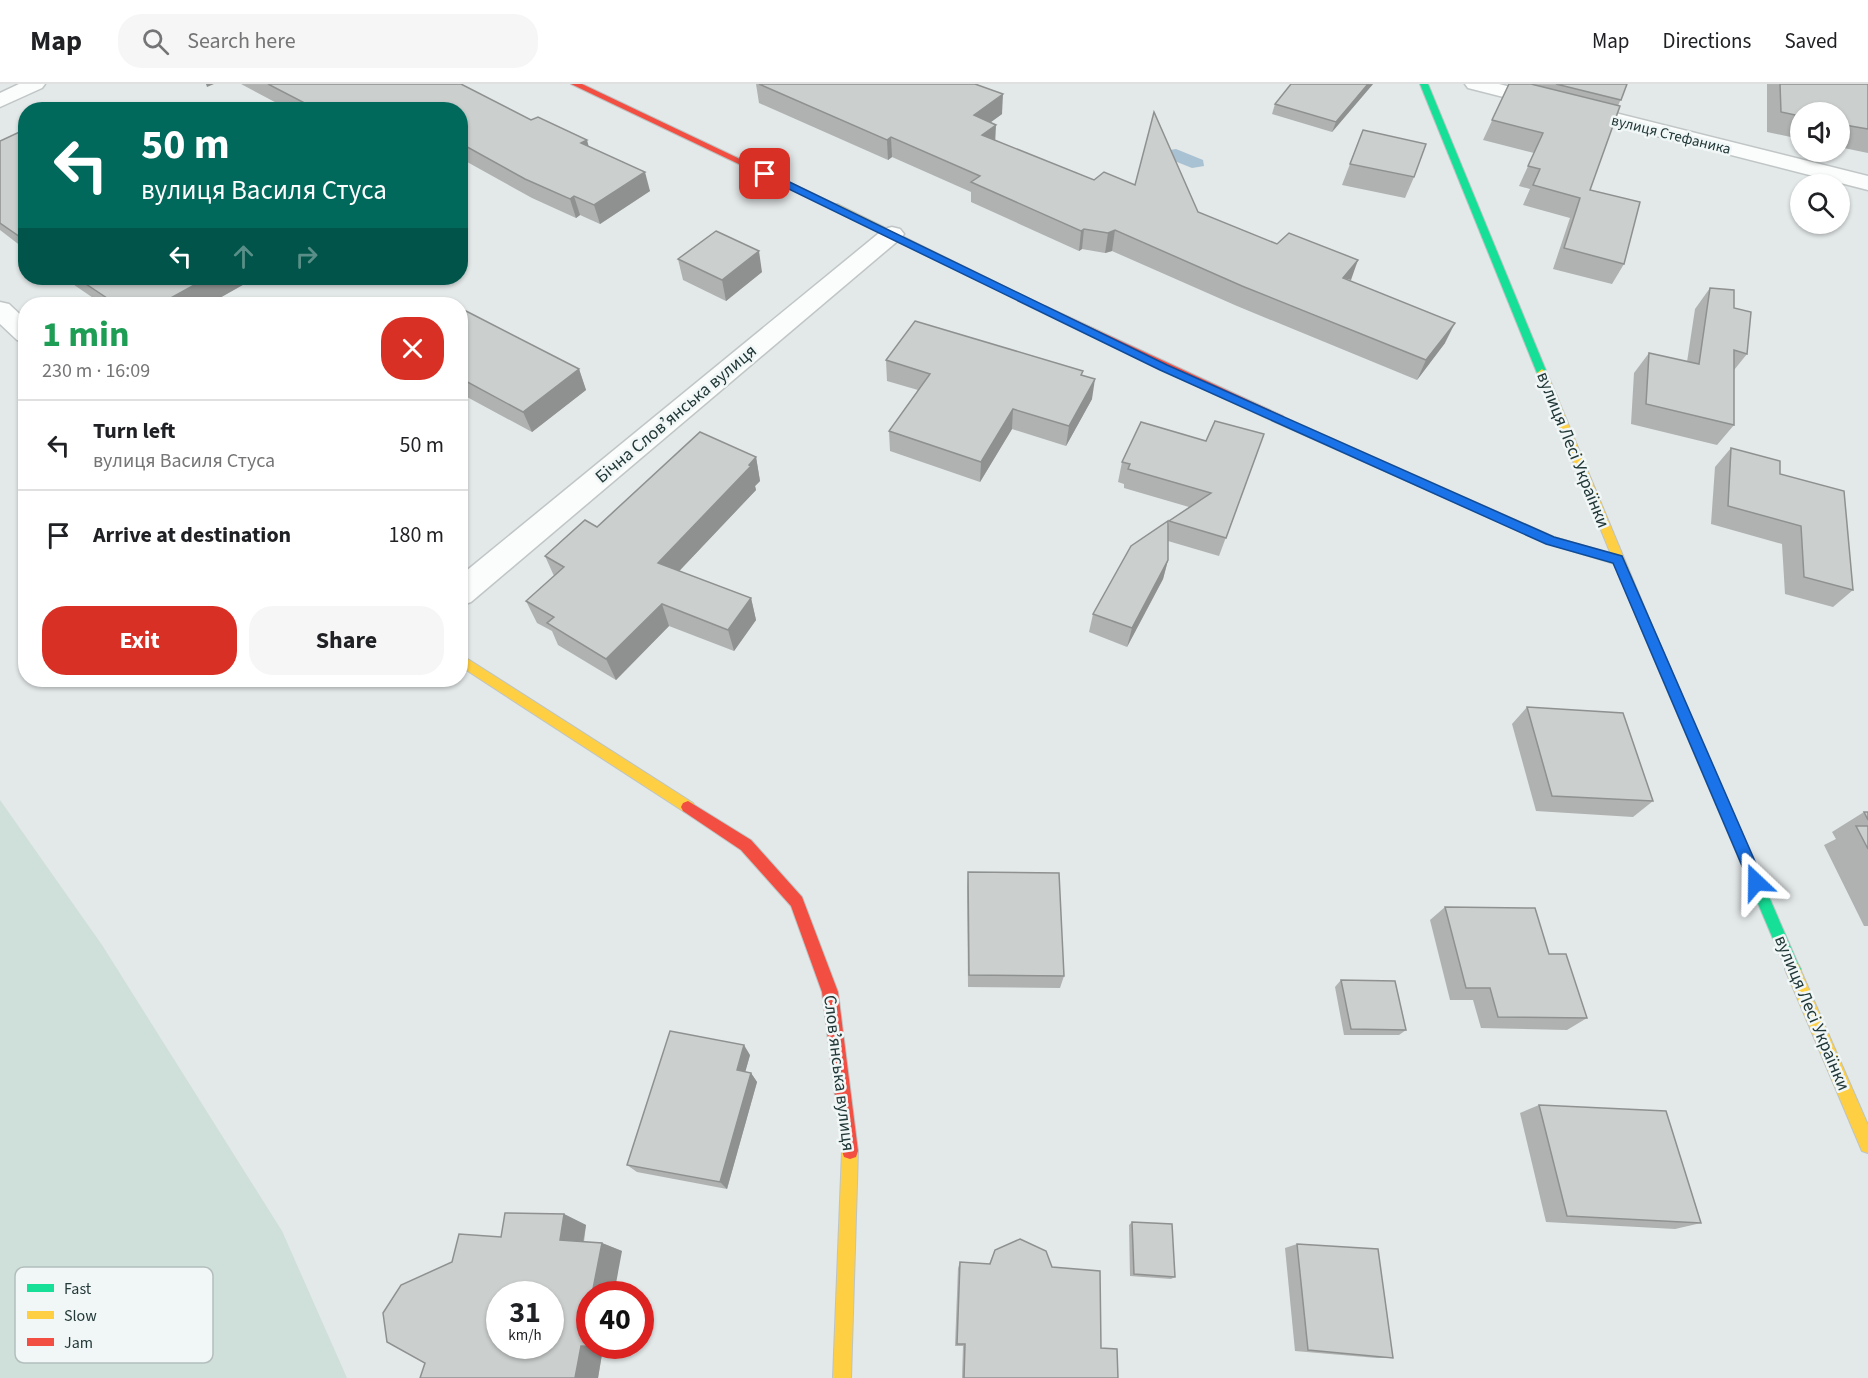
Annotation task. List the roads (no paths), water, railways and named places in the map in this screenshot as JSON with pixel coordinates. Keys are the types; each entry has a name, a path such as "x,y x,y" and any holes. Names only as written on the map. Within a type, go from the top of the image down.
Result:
{"street":[{"path":"0,101 35,84"},
{"path":"575,84 1206,386 1550,540 1618,560"},
{"name":"вулиця Лесі Українки","path":"1424,84 1618,560 1868,1145"},
{"name":"вулиця Стефаника","path":"1475,84 1868,183"},
{"name":"Бічна Словʼянська вулиця","path":"468,587 892,234"},
{"path":"0,310 18,327"},
{"name":"Словʼянська вулиця","path":"468,664 746,845 797,902 830,992 850,1140 842,1378"}],"water":[{"path":"1176,149 1203,160 1204,166 1192,168 1172,160 1170,150"}]}
